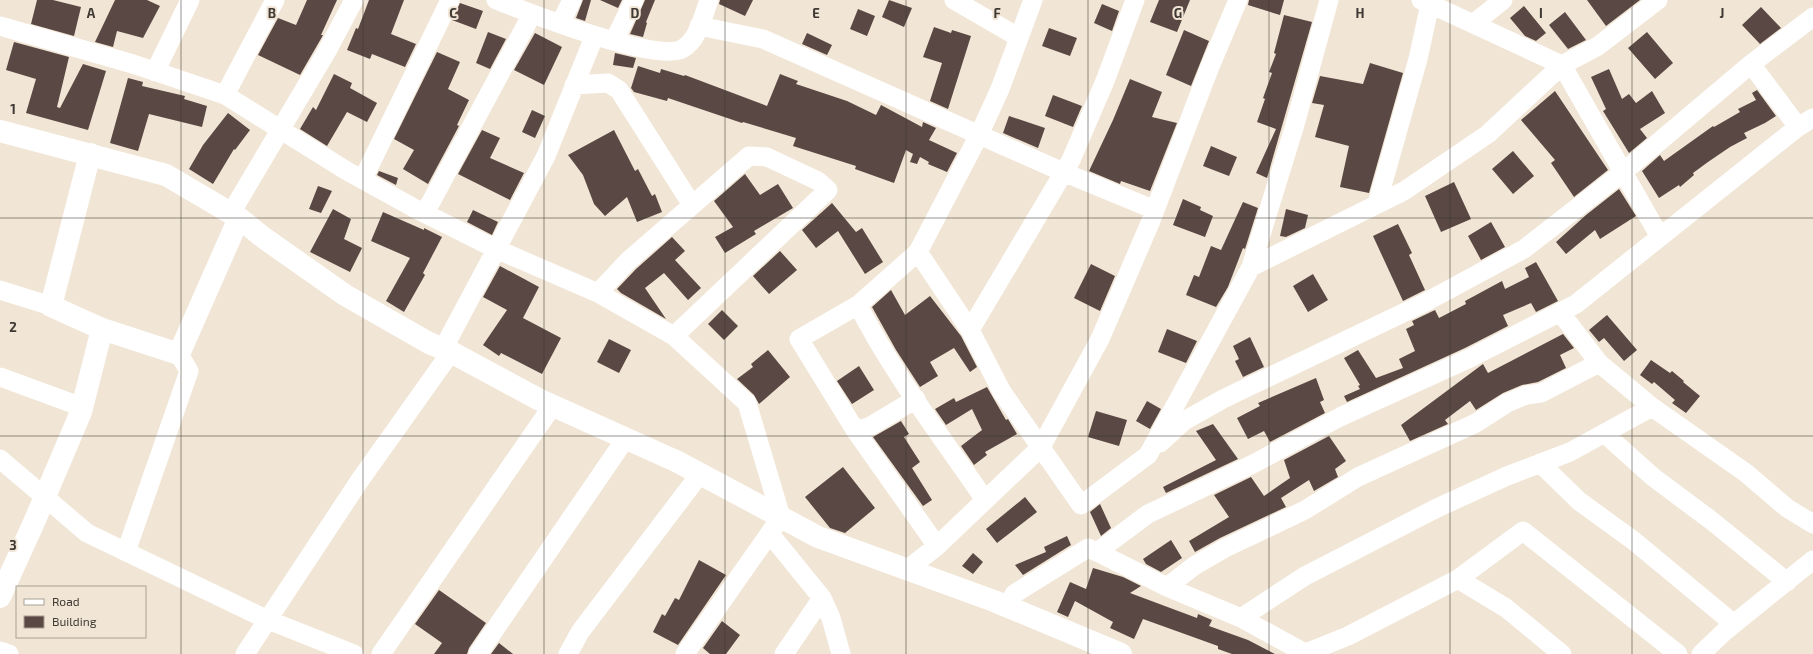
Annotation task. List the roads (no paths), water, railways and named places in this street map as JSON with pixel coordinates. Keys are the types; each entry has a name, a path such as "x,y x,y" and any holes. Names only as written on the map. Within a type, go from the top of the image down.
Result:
{"street":[{"path":"155,72 190,0"},
{"path":"225,95 275,0"},
{"path":"180,354 235,216 281,128 328,51 354,0"},
{"path":"363,179 450,0"},
{"path":"498,0 594,37 668,53 682,49 693,39 709,0"},
{"path":"560,24 572,0"},
{"path":"614,41 634,0"},
{"path":"954,0 1018,37"},
{"path":"937,546 855,430 799,339 858,305 918,252 979,135 1000,89 1018,37 1033,0"},
{"path":"970,330 1070,160 1105,81 1135,0"},
{"path":"908,570 937,546 1041,447 1100,339 1155,210 1209,69 1238,0"},
{"path":"1148,455 1251,267 1294,128 1330,0"},
{"path":"1473,24 1504,0"},
{"path":"1251,267 1404,191 1488,134 1562,65 1598,46 1658,0"},
{"path":"1377,204 1418,59 1425,2 1562,65 1622,173 1660,237"},
{"path":"425,213 532,14"},
{"path":"918,252 970,330 1002,392 1081,505 1148,455 1184,421 1223,399 1424,303 1524,249 1622,173 1751,64 1813,17"},
{"path":"0,26 155,72 225,95 363,179 425,213 496,249 598,293 674,336 747,403 776,525 822,598 831,618 841,654"},
{"path":"699,26 763,39 1063,172 1155,210"},
{"path":"245,654 447,350 496,249 546,156 594,37"},
{"path":"1097,552 1148,514 1255,463 1340,417 1470,358 1576,304 1806,123 1751,64"},
{"path":"574,85 608,83 619,90 692,205"},
{"path":"0,131 166,175 235,216 345,295 429,343 447,350 553,405 700,474 776,525 818,537 1009,607 1121,654"},
{"path":"51,306 90,154"},
{"path":"598,293 628,260 749,156 767,157 818,181 828,190 674,336"},
{"path":"0,290 51,306 102,329 180,354 189,371 126,552"},
{"path":"858,305 869,327 985,500"},
{"path":"1560,312 1600,363 1652,406 1746,472 1787,508 1813,524"},
{"path":"0,597 46,497 82,407 102,329"},
{"path":"1167,587 1194,566 1225,548 1305,510 1358,478 1476,423 1507,403 1526,395 1541,394 1600,363"},
{"path":"0,377 82,407"},
{"path":"855,430 869,426 916,399"},
{"path":"381,654 553,405"},
{"path":"1241,618 1306,576 1435,508 1507,476 1570,452 1652,406"},
{"path":"1604,433 1653,477 1712,521 1787,582"},
{"path":"478,654 626,438"},
{"path":"0,459 87,533 268,620 354,654"},
{"path":"1540,463 1579,501 1634,541 1734,624"},
{"path":"568,654 580,632 700,474"},
{"path":"684,654 776,525"},
{"path":"1009,607 1014,594 1088,548 1167,587 1241,618 1304,654 1348,636 1458,579 1523,531 1678,654"},
{"path":"1701,654 1734,624 1813,560"},
{"path":"1458,579 1506,608 1562,654"},
{"path":"784,654 822,598"},
{"path":"0,651 9,654"}]}
